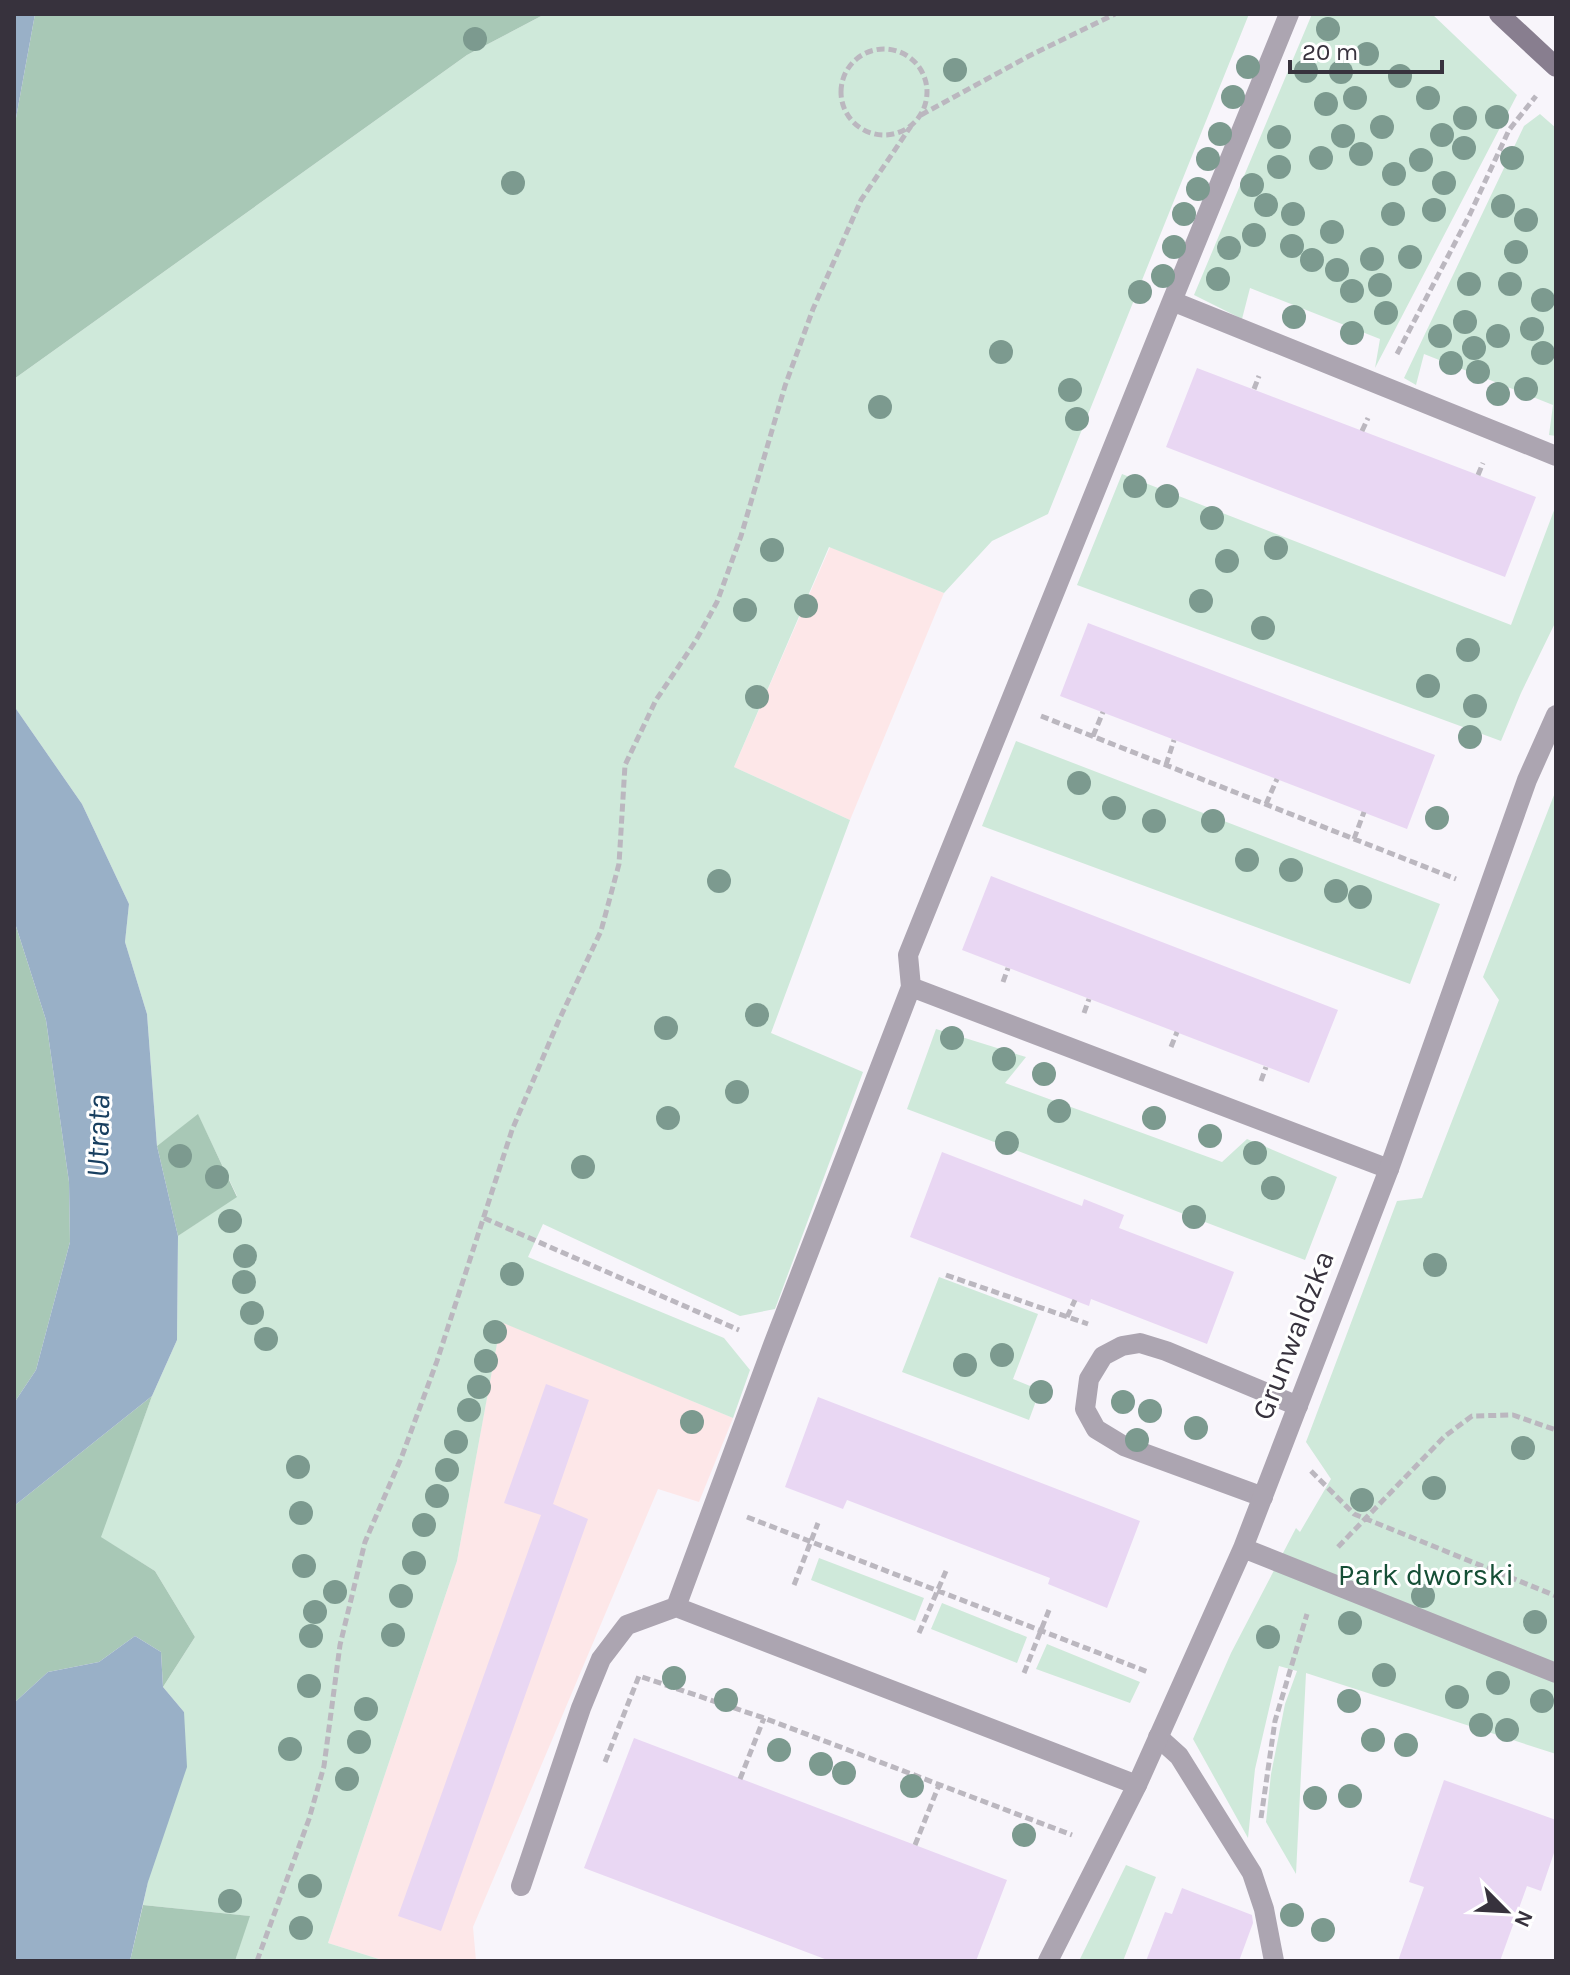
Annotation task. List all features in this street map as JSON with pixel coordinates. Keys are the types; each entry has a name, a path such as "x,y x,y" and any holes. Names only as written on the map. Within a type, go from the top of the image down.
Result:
{"street":[{"path":"676,1607 911,987 908,955 1289,14"},
{"path":"1499,14 1556,67"},
{"path":"1172,301 1556,456"},
{"name":"Grunwaldzka","path":"1048,1961 1137,1785 1243,1548 1389,1169 1527,780 1556,715"},
{"path":"911,987 1389,1169"},
{"path":"1263,1497 1124,1446 1096,1429 1085,1409 1089,1379 1103,1356 1122,1346 1140,1343 1298,1406"},
{"path":"1243,1548 1556,1673"},
{"path":"521,1886 581,1708 601,1659 627,1625 676,1607 1137,1785"},
{"path":"1158,1737 1179,1756 1252,1873 1264,1909 1274,1961"}],"path":[{"path":"921,115 1029,56 1115,14"},
{"path":"257,1961 309,1819 324,1766 340,1645 365,1542 412,1429 512,1130 601,931 619,864 625,765 656,700 695,642 717,602 741,536 785,386 813,309 861,200 921,115 927,102 925,76 918,63 895,49 867,51 856,58 847,68 841,83 841,98 855,124 868,132 883,135 911,126"},
{"path":"1380,386 1470,214 1509,130 1537,96"},
{"path":"1010,704 1460,881"},
{"path":"1093,736 1103,712"},
{"path":"1166,765 1174,740"},
{"path":"1266,804 1277,779"},
{"path":"1354,839 1364,812"},
{"path":"484,1218 773,1345"},
{"path":"946,1275 1104,1330 1122,1346"},
{"path":"1067,1317 1075,1300"},
{"path":"1252,1873 1259,1843 1264,1786 1275,1721 1318,1578 1335,1551 1445,1436 1472,1416 1513,1415 1556,1430"},
{"path":"1280,1451 1308,1467 1354,1514 1556,1596"},
{"path":"714,1505 1152,1674"},
{"path":"794,1585 818,1523"},
{"path":"919,1633 946,1571"},
{"path":"1024,1673 1049,1610"},
{"path":"604,1764 639,1676 764,1718 1076,1837"},
{"path":"740,1779 764,1718"},
{"path":"915,1845 939,1785"}],"shaded area":[{"path":"830,547 944,593 850,820 734,767"},
{"path":"501,1321 733,1418 699,1502 658,1489 473,1927 476,1961 385,1961 328,1943 457,1561"}],"green space":[{"path":"35,14 545,14 467,55 14,379 14,129"},
{"path":"545,14 1249,14 1048,514 992,541 944,593 829,547 734,767 850,820 771,1033 863,1072 775,1309 740,1316 543,1224 528,1257 724,1338 750,1370 733,1418 501,1322 457,1561 328,1943 385,1961 235,1961 249,1916 143,1905 184,1712 163,1687 195,1637 155,1571 100,1537 152,1396 177,1340 178,1236 237,1196 198,1115 157,1146 147,1014 125,942 129,904 82,804 14,706 14,379 467,55"},
{"path":"1312,14 1432,14 1517,95 1375,368 1380,339 1250,288 1242,319 1194,295"},
{"path":"1540,114 1556,128 1556,436 1549,435 1553,405 1424,354 1416,385 1404,378 1524,126"},
{"path":"1122,474 1511,625 1556,505 1556,621 1501,741 1077,585"},
{"path":"1016,741 1440,904 1410,984 982,826"},
{"name":"Park dworski","path":"1556,790 1556,1754 1306,1673 1296,1874 1266,1822 1271,1774 1285,1704 1297,1671 1279,1666 1255,1769 1248,1838 1193,1739 1231,1653 1296,1528 1300,1532 1331,1479 1306,1442 1397,1201 1422,1198 1499,1000 1483,977"},
{"path":"14,920 46,1020 69,1182 70,1242 36,1370 14,1403"},
{"path":"936,1029 1026,1057 1005,1083 1222,1162 1247,1139 1337,1177 1305,1260 907,1109"},
{"path":"198,1114 237,1197 178,1236 157,1146"},
{"path":"939,1277 1038,1314 1013,1379 1040,1390 1029,1420 902,1372"},
{"path":"152,1396 101,1537 155,1571 195,1637 163,1687 161,1652 135,1636 99,1662 48,1672 14,1703 14,1506"},
{"path":"819,1558 924,1598 915,1621 811,1580"},
{"path":"942,1603 1027,1637 1017,1663 931,1629"},
{"path":"1047,1644 1140,1682 1130,1703 1036,1669"},
{"path":"1126,1865 1156,1877 1123,1961 1079,1961"},
{"path":"143,1905 250,1916 235,1961 130,1961"}],"water":[{"path":"14,14 35,14 14,129"},
{"name":"Utrata","path":"14,706 82,804 129,904 125,942 147,1014 157,1146 178,1236 177,1340 152,1396 14,1506 14,1403 36,1370 70,1242 69,1182 46,1020 14,920"},
{"path":"135,1636 161,1652 163,1687 184,1712 187,1767 148,1882 130,1961 14,1961 14,1703 48,1672 99,1662"}],"building":[{"path":"1197,368 1536,497 1505,577 1166,447"},
{"path":"1088,623 1435,755 1407,829 1060,696"},
{"path":"991,876 1338,1010 1309,1083 962,950"},
{"path":"942,1152 1082,1206 1084,1199 1124,1215 1119,1228 1234,1272 1207,1344 1091,1299 1089,1306 910,1237"},
{"path":"546,1384 589,1400 553,1504 588,1519 441,1931 398,1916 541,1515 504,1503"},
{"path":"818,1397 1140,1521 1107,1608 1048,1584 1050,1578 847,1500 843,1509 785,1487"},
{"path":"634,1738 1007,1880 976,1961 830,1961 584,1868"},
{"path":"1444,1780 1556,1820 1556,1847 1541,1891 1527,1886 1500,1961 1398,1961 1424,1887 1409,1882"},
{"path":"1182,1888 1252,1915 1253,1923 1239,1961 1146,1961 1165,1912 1172,1914"}]}
